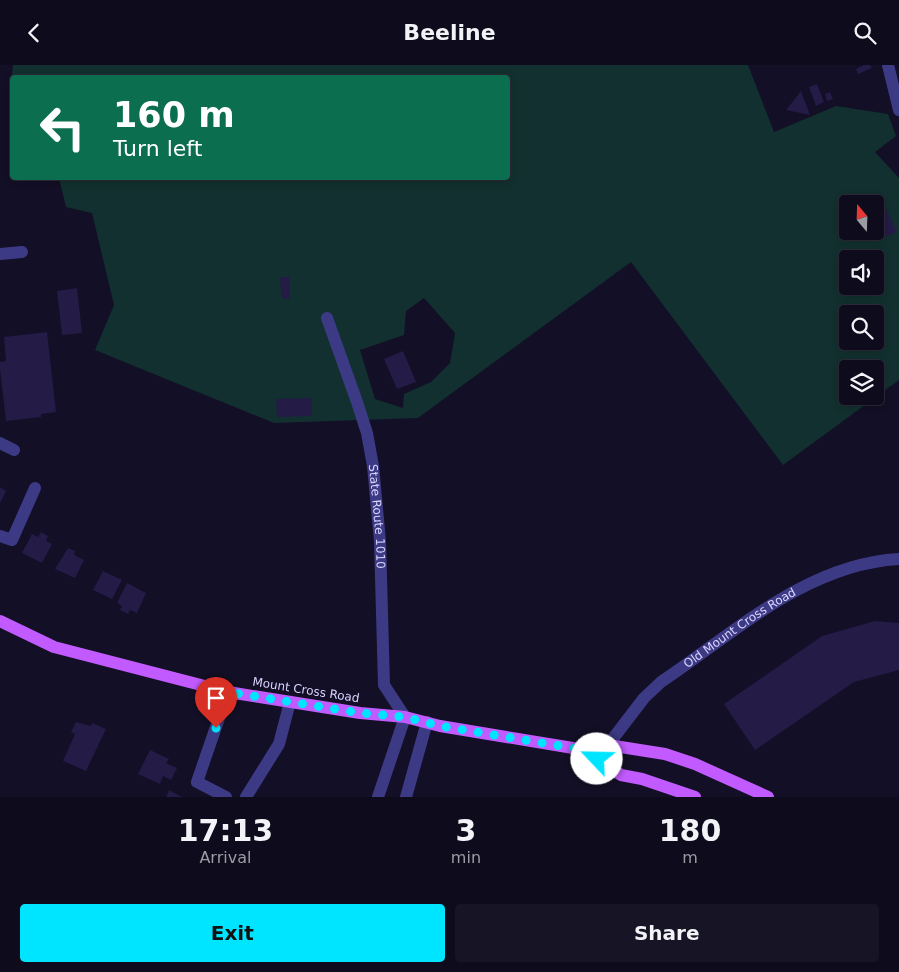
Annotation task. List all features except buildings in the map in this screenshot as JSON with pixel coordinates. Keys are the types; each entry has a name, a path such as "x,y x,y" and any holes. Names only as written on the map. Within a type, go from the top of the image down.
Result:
{"main road":[{"name":"Mount Cross Road","path":"0,621 54,647 228,692 405,717 585,750 608,745 665,755 695,763 768,797"},
{"name":"Mount Cross Road","path":"585,750 621,775 642,779 695,797"}],"street":[{"path":"888,65 899,110"},
{"path":"0,254 22,252"},
{"name":"State Route 1010","path":"327,318 357,401 374,466 380,541 384,685 405,717"},
{"path":"0,443 14,450"},
{"path":"0,536 12,540 35,488"},
{"name":"Old Mount Cross Road","path":"608,745 644,698 661,682 776,603 832,574 857,565 899,559"},
{"path":"226,797 197,781 228,692"},
{"path":"246,797 279,744 290,702"},
{"path":"378,797 405,717"},
{"path":"406,797 427,722"}],"green space":[{"path":"13,65 748,65 774,132 836,106 888,114 896,136 875,152 899,178 899,380 884,391 884,360 839,360 839,405 865,405 783,465 631,262 418,418 274,423 95,350 114,305 92,213 66,207 59,180 510,180 510,75 12,75","holes":["424,298 455,333 450,363 431,382 404,394 403,408 375,399 360,350 404,335 406,311"]}],"route":[{"path":"216,728 228,692 360,713 405,717 440,726 585,750 597,759"}]}
